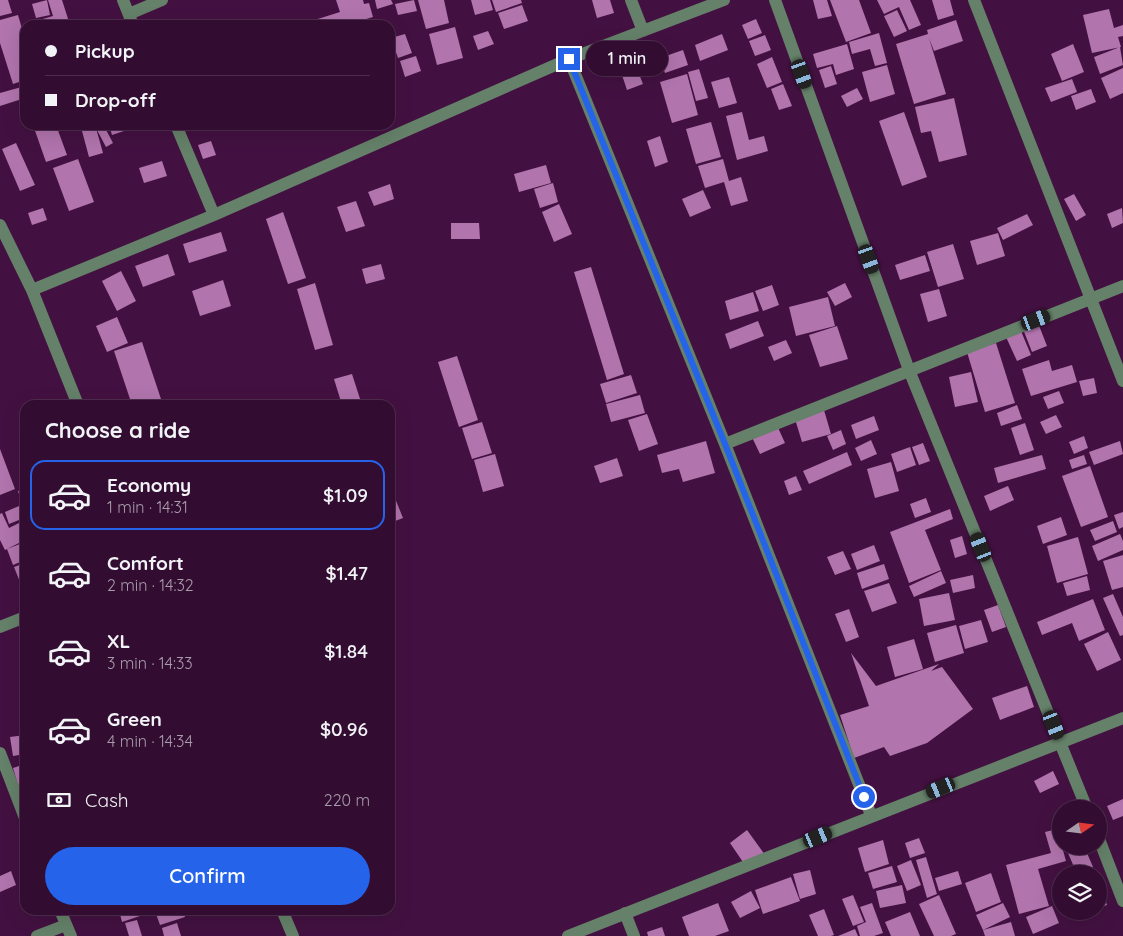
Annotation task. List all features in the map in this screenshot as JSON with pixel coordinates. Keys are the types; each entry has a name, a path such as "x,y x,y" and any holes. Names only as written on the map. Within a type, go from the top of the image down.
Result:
{"street":[{"path":"123,0 131,19 162,0"},
{"path":"631,0 643,31"},
{"path":"32,290 214,215 569,59 724,0"},
{"path":"775,0 909,370 1084,800"},
{"path":"974,0 1123,381"},
{"path":"569,59 725,444 871,816"},
{"path":"178,130 214,215"},
{"path":"0,225 32,290 76,400"},
{"path":"725,444 1123,286"},
{"path":"0,628 20,619"},
{"path":"568,936 1123,718"},
{"path":"0,754 20,805"},
{"path":"1105,855 1123,901"},
{"path":"625,913 634,936"},
{"path":"37,936 68,930 62,915"},
{"path":"284,915 293,936"}],"building":[{"path":"0,0 8,0 12,13 0,16"},
{"path":"47,0 50,15 36,18 32,4"},
{"path":"48,0 62,0 68,20 39,20 53,16"},
{"path":"336,0 363,0 364,4 369,3 373,17 363,20 315,20 340,12"},
{"path":"375,0 391,0 393,4 377,9"},
{"path":"414,0 417,11 398,15 395,4"},
{"path":"418,0 444,0 449,23 426,29"},
{"path":"471,0 490,0 493,10 475,15"},
{"path":"492,0 521,0 522,3 496,12"},
{"path":"592,0 610,0 614,13 597,18"},
{"path":"813,0 827,0 832,16 818,19"},
{"path":"830,0 859,0 871,33 846,42"},
{"path":"877,0 910,0 921,25 909,30 899,7 884,14"},
{"path":"932,0 950,0 954,15 938,20"},
{"path":"522,5 528,21 504,29 498,13"},
{"path":"1109,9 1114,28 1123,25 1123,36 1118,37 1121,47 1092,53 1083,15"},
{"path":"897,10 907,31 894,37 884,16"},
{"path":"18,15 20,22 20,82 13,84 0,43 0,20"},
{"path":"756,19 762,33 748,39 742,25"},
{"path":"956,20 963,41 934,51 929,38 946,94 914,104 896,44 928,34 927,30"},
{"path":"455,27 463,58 437,65 429,34"},
{"path":"488,31 494,44 478,50 473,36"},
{"path":"879,33 887,63 875,66 870,49 852,54 849,42"},
{"path":"405,34 412,53 398,58 395,49 395,37"},
{"path":"722,34 728,50 700,61 695,45"},
{"path":"765,35 771,50 755,56 749,41"},
{"path":"847,44 854,69 836,75 833,64 817,68 813,54"},
{"path":"1073,44 1084,72 1062,81 1051,54"},
{"path":"1120,47 1123,65 1100,74 1094,57"},
{"path":"683,50 688,65 665,73 660,58"},
{"path":"416,56 421,71 405,77 400,61"},
{"path":"772,57 782,82 767,88 757,64"},
{"path":"887,65 895,94 870,102 862,72"},
{"path":"831,66 837,84 825,88 819,70"},
{"path":"1123,68 1123,93 1110,99 1101,78"},
{"path":"637,69 643,84 627,90 622,75"},
{"path":"699,69 708,98 696,101 688,72"},
{"path":"687,74 698,115 672,123 660,82"},
{"path":"729,77 737,103 719,108 711,82"},
{"path":"1072,79 1077,92 1051,102 1045,88"},
{"path":"783,84 792,106 779,110 771,89"},
{"path":"20,87 20,100 0,106 0,93"},
{"path":"857,88 863,99 847,107 841,96"},
{"path":"1091,89 1096,102 1076,110 1071,96"},
{"path":"954,98 967,155 939,162 931,131 921,133 915,107"},
{"path":"742,112 749,140 764,136 768,151 737,160 726,116"},
{"path":"904,112 927,177 902,186 879,121"},
{"path":"711,122 721,157 696,164 686,129"},
{"path":"35,130 58,130 67,155 46,162"},
{"path":"97,130 106,130 113,143 106,147"},
{"path":"97,130 103,153 89,157 82,131"},
{"path":"110,130 127,130 112,135"},
{"path":"660,136 668,162 655,167 647,141"},
{"path":"211,141 216,155 203,159 198,145"},
{"path":"16,143 35,185 20,191 2,149"},
{"path":"78,159 94,202 69,211 53,168"},
{"path":"723,159 729,181 741,177 748,201 731,206 724,182 705,188 698,166"},
{"path":"162,161 167,176 144,183 139,168"},
{"path":"546,165 551,183 519,192 514,174"},
{"path":"553,183 558,202 540,208 534,189"},
{"path":"390,184 394,199 374,206 368,192"},
{"path":"703,190 711,208 690,217 682,199"},
{"path":"1074,194 1086,215 1076,221 1064,199"},
{"path":"356,201 365,226 346,232 337,207"},
{"path":"559,204 572,234 554,242 542,212"},
{"path":"43,208 47,220 32,225 28,213"},
{"path":"1122,208 1123,223 1112,228 1107,214"},
{"path":"283,212 306,278 288,284 266,219"},
{"path":"1027,214 1033,225 1003,240 997,228"},
{"path":"451,223 479,223 480,239 451,239"},
{"path":"221,232 227,251 189,263 183,244"},
{"path":"998,233 1005,256 977,265 970,241"},
{"path":"953,244 964,279 938,287 927,252"},
{"path":"168,254 175,275 143,287 135,266"},
{"path":"925,255 930,271 900,280 895,265"},
{"path":"381,264 385,279 366,284 362,269"},
{"path":"591,267 624,374 607,380 574,272"},
{"path":"121,271 136,301 117,311 102,281"},
{"path":"223,280 231,306 200,316 192,291"},
{"path":"315,283 333,345 315,350 297,289"},
{"path":"845,283 852,297 835,306 827,292"},
{"path":"772,285 779,305 763,311 755,291"},
{"path":"939,289 947,316 928,322 920,294"},
{"path":"753,292 759,311 730,320 725,301"},
{"path":"828,297 835,326 796,336 789,307"},
{"path":"117,317 128,343 107,352 96,326"},
{"path":"758,321 764,336 730,349 725,334"},
{"path":"1038,323 1047,346 1032,352 1023,329"},
{"path":"837,326 848,359 820,367 809,335"},
{"path":"1021,331 1031,355 1017,361 1006,337"},
{"path":"786,340 792,353 774,361 768,347"},
{"path":"142,342 161,400 130,400 114,351"},
{"path":"996,343 1015,403 985,412 967,352"},
{"path":"457,356 478,420 459,427 438,362"},
{"path":"1049,360 1052,371 1072,365 1077,382 1031,396 1022,369"},
{"path":"971,372 978,402 955,407 949,377"},
{"path":"352,374 360,400 340,400 334,379"},
{"path":"631,375 637,393 606,403 600,384"},
{"path":"1094,378 1097,393 1083,396 1079,381"},
{"path":"1059,391 1064,403 1048,409 1043,397"},
{"path":"640,395 645,413 611,422 606,404"},
{"path":"1017,405 1022,419 1001,426 997,413"},
{"path":"824,410 831,434 802,442 795,419"},
{"path":"647,414 658,444 639,451 628,420"},
{"path":"1056,415 1062,427 1046,434 1040,422"},
{"path":"874,416 879,430 856,439 851,425"},
{"path":"775,421 785,443 760,454 750,433"},
{"path":"482,422 492,453 472,459 462,428"},
{"path":"1025,423 1034,450 1020,455 1011,428"},
{"path":"841,430 846,444 833,450 827,436"},
{"path":"1084,436 1088,448 1074,454 1069,442"},
{"path":"871,440 877,454 861,461 855,448"},
{"path":"706,441 715,473 683,482 679,469 662,473 657,455"},
{"path":"1120,441 1123,454 1094,465 1089,452"},
{"path":"923,443 930,461 919,465 912,447"},
{"path":"910,447 916,465 897,472 891,454"},
{"path":"0,449 15,489 0,495"},
{"path":"847,452 852,465 809,484 803,471"},
{"path":"495,454 504,486 483,492 474,460"},
{"path":"1042,455 1046,469 998,483 994,468"},
{"path":"1084,455 1087,464 1072,469 1069,460"},
{"path":"617,458 623,476 600,483 594,466"},
{"path":"891,462 899,491 875,498 867,469"},
{"path":"1090,466 1108,517 1081,527 1062,476"},
{"path":"796,476 802,490 789,495 784,481"},
{"path":"1008,486 1014,500 990,511 984,496"},
{"path":"395,498 403,518 395,521"},
{"path":"926,498 931,512 915,518 910,504"},
{"path":"19,506 20,520 9,524 5,512"},
{"path":"950,509 953,519 925,530 941,570 909,583 890,532"},
{"path":"1123,512 1123,527 1119,529 1114,515"},
{"path":"2,513 9,528 20,522 20,542 5,550 0,540 0,514"},
{"path":"1061,517 1067,535 1043,544 1037,526"},
{"path":"1113,521 1117,532 1095,541 1090,530"},
{"path":"1120,534 1123,541 1123,550 1098,561 1092,546"},
{"path":"962,536 967,554 955,558 950,540"},
{"path":"1078,537 1088,574 1057,583 1047,546"},
{"path":"20,544 20,562 13,565 7,549"},
{"path":"874,545 880,561 857,570 851,554"},
{"path":"843,551 851,569 835,575 827,557"},
{"path":"1123,555 1123,587 1112,590 1103,561"},
{"path":"884,564 889,579 862,589 857,573"},
{"path":"20,565 20,582 14,567"},
{"path":"941,571 946,583 914,597 909,586"},
{"path":"973,575 975,588 953,593 950,580"},
{"path":"1087,576 1090,590 1067,596 1063,583"},
{"path":"889,583 897,603 872,612 864,591"},
{"path":"949,593 955,620 924,626 919,599"},
{"path":"1113,594 1123,617 1123,635 1120,636 1103,598"},
{"path":"1093,599 1105,630 1079,641 1072,623 1042,635 1037,622"},
{"path":"998,605 1006,627 992,632 984,610"},
{"path":"849,609 859,637 846,642 835,614"},
{"path":"981,620 988,642 965,649 959,626"},
{"path":"956,625 964,653 935,662 927,633"},
{"path":"1108,632 1121,660 1097,671 1084,644"},
{"path":"914,639 923,669 895,677 887,647"},
{"path":"851,653 876,686 939,664 931,671 942,667 973,709 927,743 890,756 884,747 854,758 840,715 869,706"},
{"path":"1027,686 1034,707 1000,720 992,698"},
{"path":"20,736 20,755 13,756 10,737"},
{"path":"20,766 20,792 13,768"},
{"path":"1053,771 1059,784 1040,793 1034,781"},
{"path":"1123,799 1123,816 1113,820 1108,806"},
{"path":"747,830 765,855 747,868 730,843"},
{"path":"1052,830 1052,855 1064,855 1066,861 1038,869 1049,906 1019,914 1006,865 1051,853 1045,832"},
{"path":"919,838 925,853 910,858 905,843"},
{"path":"883,840 889,864 865,872 858,848"},
{"path":"1069,855 1088,855 1092,865 1073,865"},
{"path":"926,857 937,894 927,898 916,860"},
{"path":"911,860 921,885 907,891 897,866"},
{"path":"892,866 897,882 873,889 868,873"},
{"path":"810,870 816,894 800,899 793,874"},
{"path":"11,871 16,885 0,892 0,876"},
{"path":"958,871 962,884 939,891 935,878"},
{"path":"991,873 1001,902 976,912 965,883"},
{"path":"791,877 800,901 763,914 755,890"},
{"path":"902,885 906,903 880,908 876,891"},
{"path":"751,891 760,908 740,918 731,902"},
{"path":"853,895 864,922 853,926 842,899"},
{"path":"939,895 956,934 951,936 934,936 919,904"},
{"path":"718,903 729,931 715,936 689,936 682,917"},
{"path":"872,903 883,933 874,936 860,936 857,926 866,922 860,907"},
{"path":"1003,903 1010,917 983,930 976,915"},
{"path":"1052,906 1052,920 1058,920 1059,923 1033,934 1026,917"},
{"path":"824,909 834,935 831,936 818,936 809,915"},
{"path":"910,912 920,936 891,936 885,922"},
{"path":"120,915 140,915 140,916 122,922"},
{"path":"156,915 184,915 185,917 160,925"},
{"path":"137,920 142,936 129,936 125,923"},
{"path":"1011,922 1015,936 985,936 983,930"},
{"path":"177,923 181,936 164,936 162,928"},
{"path":"662,927 665,936 648,936 647,932"},
{"path":"855,929 858,936 838,936"}],"route":[{"path":"569,59 725,444 864,797"}]}
